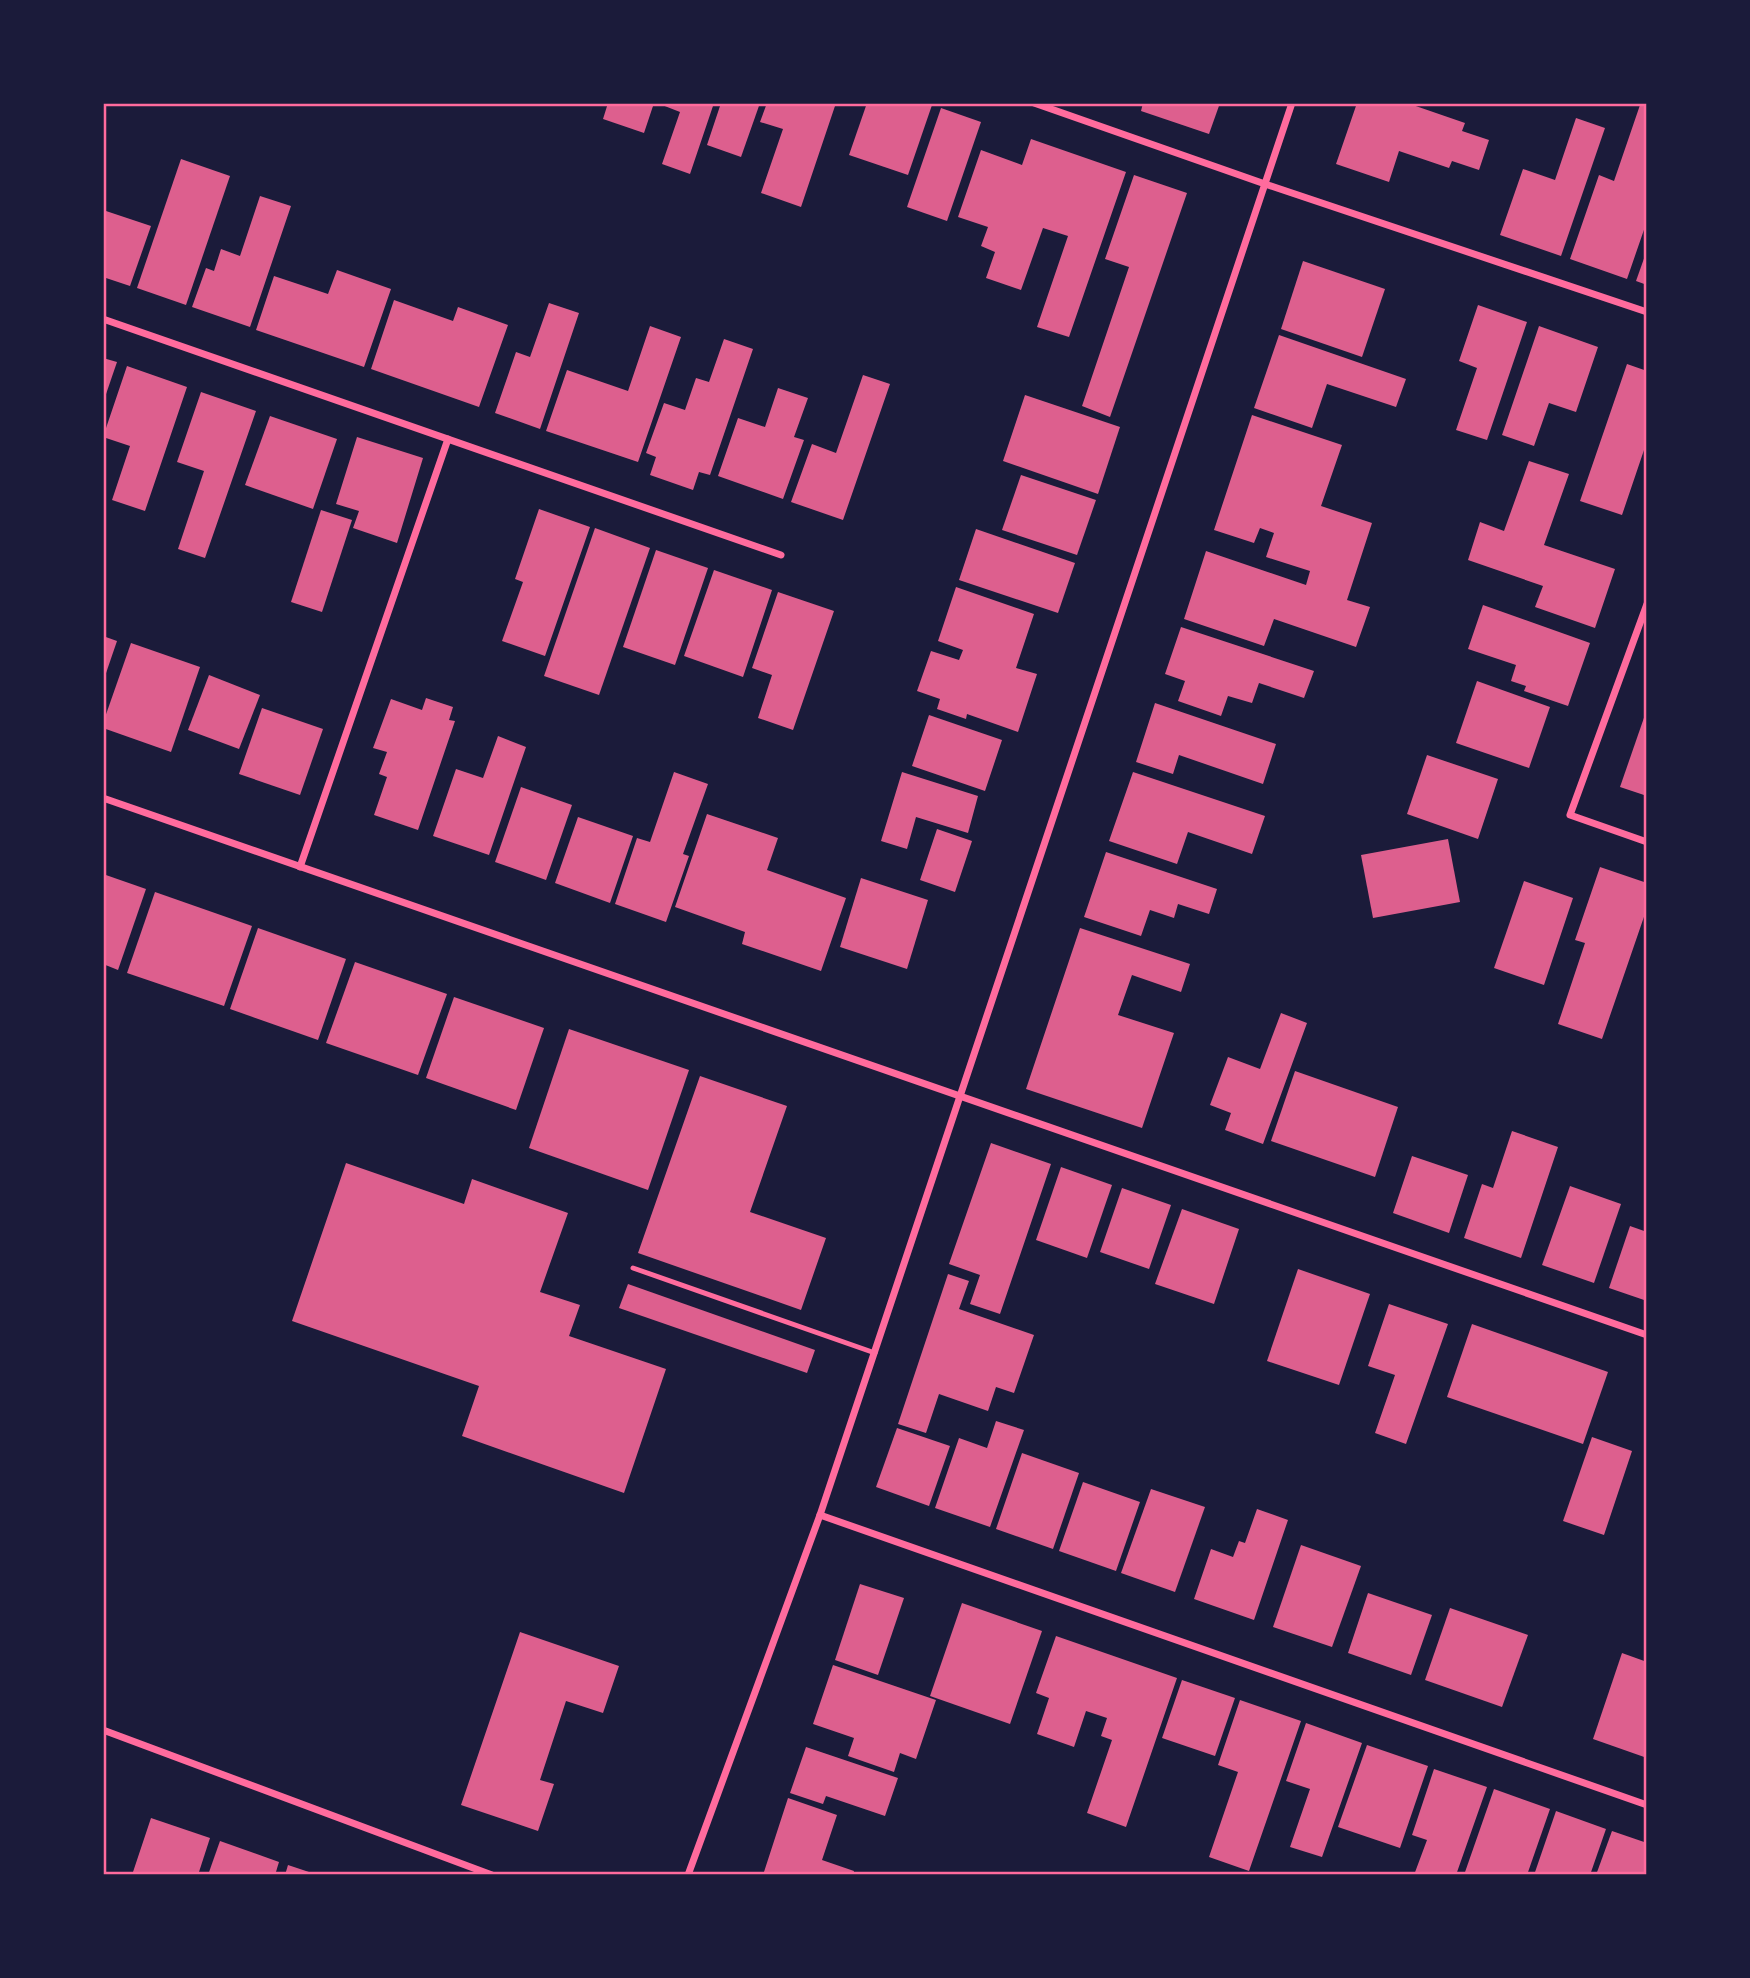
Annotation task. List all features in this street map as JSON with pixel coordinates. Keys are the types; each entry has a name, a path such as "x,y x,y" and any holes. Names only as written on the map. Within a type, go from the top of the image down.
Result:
{"street":[{"path":"1034,103 1265,184 1647,312"},
{"path":"688,1875 820,1515 1292,103"},
{"path":"103,320 780,555"},
{"path":"300,867 448,439"},
{"path":"1647,604 1570,815 1647,842"},
{"path":"103,798 1647,1335"},
{"path":"820,1515 1647,1805"},
{"path":"103,1730 492,1875"}],"lane":[{"path":"633,1268 875,1353"}],"building":[{"path":"608,103 654,103 644,133 603,119"},
{"path":"657,103 714,103 690,174 662,164 680,112"},
{"path":"721,103 760,103 741,157 707,145"},
{"path":"767,103 836,103 801,207 761,193 783,129 760,122"},
{"path":"867,103 932,105 908,175 849,155"},
{"path":"1143,103 1220,103 1209,134 1141,111"},
{"path":"1357,103 1407,103 1465,123 1462,131 1489,140 1479,170 1452,161 1449,168 1399,151 1389,182 1336,164"},
{"path":"1640,105 1647,107 1647,221 1627,279 1570,259 1599,175 1614,181"},
{"path":"941,108 981,122 947,221 907,207"},
{"path":"1576,118 1605,128 1561,256 1500,235 1523,169 1555,180"},
{"path":"1031,139 1126,172 1069,337 1037,327 1068,236 1043,228 1021,290 986,278 995,252 981,246 988,227 958,217 981,150 1022,165"},
{"path":"181,159 230,176 186,305 137,288"},
{"path":"1134,175 1187,193 1110,417 1082,406 1129,267 1105,259"},
{"path":"260,196 291,206 250,327 192,307 206,268 214,271 221,249 240,256"},
{"path":"103,210 151,226 130,286 103,277"},
{"path":"1647,250 1647,285 1636,281"},
{"path":"1303,261 1385,289 1362,357 1281,329"},
{"path":"337,270 391,289 364,367 256,330 274,276 328,294"},
{"path":"394,300 453,321 458,307 508,325 479,407 371,369"},
{"path":"549,303 579,313 540,429 495,413 516,352 530,357"},
{"path":"1478,305 1527,322 1487,440 1456,430 1477,368 1459,361"},
{"path":"650,326 681,337 638,462 546,431 567,370 628,391"},
{"path":"1539,326 1598,347 1576,412 1549,403 1534,446 1502,435"},
{"path":"1279,335 1406,379 1396,407 1327,384 1312,428 1254,408"},
{"path":"724,339 753,349 710,475 699,472 693,490 650,475 656,457 646,453 664,403 685,410 696,378 709,382"},
{"path":"103,358 117,362 104,400 103,400"},
{"path":"1627,364 1647,371 1647,450 1644,450 1622,515 1580,501"},
{"path":"127,366 187,387 145,511 112,500 130,446 103,437"},
{"path":"863,375 890,384 843,520 791,502 812,444 836,453"},
{"path":"778,388 808,398 794,437 804,440 783,499 718,476 738,418 765,427"},
{"path":"201,392 256,411 205,558 178,549 204,471 177,462"},
{"path":"1025,395 1120,427 1098,494 1003,461"},
{"path":"1252,415 1342,445 1321,506 1372,523 1347,600 1370,607 1356,647 1274,619 1264,646 1184,619 1206,551 1306,585 1310,571 1266,557 1274,533 1260,528 1254,543 1214,530"},
{"path":"270,416 337,439 313,509 245,485"},
{"path":"357,437 423,458 397,543 353,528 359,511 336,504"},
{"path":"1529,461 1569,474 1544,545 1615,569 1595,628 1535,607 1543,586 1468,560 1480,522 1504,531"},
{"path":"1021,475 1096,500 1077,555 1002,530"},
{"path":"539,509 590,527 545,656 502,641 523,582 515,579"},
{"path":"321,510 352,520 322,612 291,602"},
{"path":"595,528 650,548 599,695 544,676"},
{"path":"976,529 1075,563 1058,613 959,580"},
{"path":"656,550 708,568 675,665 623,647"},
{"path":"714,570 772,590 743,677 684,656"},
{"path":"956,587 1034,614 1016,668 1037,674 1018,732 967,714 966,719 937,709 940,699 917,691 931,651 959,660 963,650 938,641"},
{"path":"778,592 834,611 793,730 758,718 772,675 752,668"},
{"path":"1483,605 1590,643 1568,706 1524,691 1526,686 1511,681 1516,665 1468,649"},
{"path":"1181,627 1314,671 1304,698 1259,683 1252,703 1228,696 1221,716 1178,701 1185,681 1165,674"},
{"path":"103,636 117,641 104,679 103,679"},
{"path":"131,643 200,667 171,752 103,728"},
{"path":"209,675 260,695 239,749 188,730"},
{"path":"1477,681 1550,707 1529,768 1456,743"},
{"path":"426,698 453,707 449,720 455,721 418,830 374,815 387,777 379,774 387,752 373,748 391,699 422,710"},
{"path":"1155,703 1276,744 1263,784 1179,755 1173,774 1136,762"},
{"path":"262,708 323,729 300,795 239,774"},
{"path":"1647,709 1647,796 1620,787"},
{"path":"929,715 1002,740 985,791 912,766"},
{"path":"498,736 526,747 489,855 433,836 456,769 483,778"},
{"path":"1427,755 1498,779 1478,839 1407,814"},
{"path":"674,772 708,784 683,854 689,856 666,922 615,904 637,838 650,842"},
{"path":"902,772 978,796 968,833 916,817 907,849 881,841"},
{"path":"1133,772 1265,816 1252,854 1188,832 1177,864 1109,841"},
{"path":"521,787 572,805 546,880 495,862"},
{"path":"707,814 778,838 767,870 846,898 821,971 742,944 745,932 675,907"},
{"path":"578,817 633,836 610,903 555,883"},
{"path":"937,829 972,841 955,892 920,880"},
{"path":"1448,839 1460,902 1373,918 1361,855"},
{"path":"1106,852 1217,889 1209,914 1178,904 1174,918 1150,910 1141,936 1084,917"},
{"path":"1600,867 1647,883 1647,908 1602,1039 1558,1024 1585,943 1575,940"},
{"path":"103,874 146,889 118,970 103,964"},
{"path":"861,878 928,900 907,969 840,947"},
{"path":"1524,881 1573,898 1544,985 1494,968"},
{"path":"155,892 252,926 224,1006 127,973"},
{"path":"258,928 346,959 318,1040 230,1009"},
{"path":"1080,928 1190,964 1181,992 1132,975 1118,1015 1174,1033 1142,1128 1026,1089"},
{"path":"355,962 447,994 418,1075 326,1043"},
{"path":"454,997 544,1028 516,1110 426,1078"},
{"path":"1281,1013 1307,1023 1263,1144 1225,1130 1231,1113 1210,1105 1228,1057 1260,1069"},
{"path":"569,1029 689,1070 648,1190 529,1148"},
{"path":"1295,1071 1398,1107 1375,1177 1271,1141"},
{"path":"700,1076 787,1106 750,1212 826,1238 801,1310 638,1253"},
{"path":"1512,1131 1558,1147 1521,1258 1464,1238 1482,1184 1493,1188"},
{"path":"991,1143 1051,1164 1000,1314 970,1304 980,1275 949,1264"},
{"path":"1412,1156 1468,1175 1449,1233 1393,1213"},
{"path":"346,1163 464,1204 472,1179 568,1213 540,1292 580,1305 569,1336 666,1369 624,1493 462,1436 479,1386 292,1321"},
{"path":"1061,1167 1112,1185 1087,1258 1036,1240"},
{"path":"1570,1186 1621,1204 1594,1283 1542,1265"},
{"path":"1122,1188 1171,1205 1149,1269 1100,1252"},
{"path":"1182,1209 1239,1229 1214,1304 1155,1284"},
{"path":"1630,1226 1647,1232 1647,1301 1609,1288"},
{"path":"1298,1269 1370,1294 1339,1385 1267,1361"},
{"path":"948,1274 969,1281 959,1309 1034,1335 1014,1393 996,1387 988,1411 939,1394 926,1433 898,1424"},
{"path":"628,1284 815,1350 807,1373 619,1308"},
{"path":"1389,1304 1448,1324 1406,1444 1375,1433 1395,1375 1368,1366"},
{"path":"1472,1324 1608,1372 1583,1444 1447,1397"},
{"path":"996,1421 1024,1430 990,1527 935,1508 959,1438 987,1448"},
{"path":"897,1428 950,1446 929,1506 876,1487"},
{"path":"1592,1437 1632,1451 1604,1535 1563,1521"},
{"path":"1022,1453 1079,1473 1053,1549 996,1529"},
{"path":"1083,1482 1140,1502 1116,1571 1059,1551"},
{"path":"1151,1489 1205,1507 1175,1592 1121,1573"},
{"path":"1257,1509 1288,1520 1254,1620 1194,1599 1211,1549 1233,1557 1239,1541 1245,1543"},
{"path":"1301,1545 1361,1566 1332,1647 1273,1627"},
{"path":"860,1584 904,1598 878,1675 835,1660"},
{"path":"1368,1593 1432,1615 1411,1675 1348,1653"},
{"path":"962,1603 1042,1631 1010,1724 930,1696"},
{"path":"1450,1608 1528,1635 1502,1707 1425,1680"},
{"path":"520,1632 619,1666 603,1713 566,1701 540,1780 554,1784 538,1831 461,1805"},
{"path":"1056,1636 1177,1678 1126,1827 1087,1813 1112,1740 1101,1736 1107,1718 1086,1711 1074,1747 1037,1734 1049,1698 1036,1693"},
{"path":"1622,1653 1647,1662 1647,1758 1593,1739"},
{"path":"833,1665 936,1700 916,1759 900,1753 894,1772 848,1756 854,1738 813,1724"},
{"path":"1182,1680 1235,1698 1215,1756 1162,1738"},
{"path":"1240,1700 1301,1721 1249,1871 1209,1857 1238,1772 1218,1765"},
{"path":"1306,1723 1362,1743 1322,1857 1290,1847 1310,1789 1286,1781"},
{"path":"1367,1745 1428,1766 1400,1848 1338,1827"},
{"path":"806,1747 898,1778 885,1816 826,1796 823,1804 790,1793"},
{"path":"1434,1769 1487,1787 1456,1875 1414,1875 1427,1840 1412,1835"},
{"path":"1494,1789 1550,1809 1527,1875 1464,1875"},
{"path":"788,1798 837,1815 822,1860 854,1871 853,1875 763,1875"},
{"path":"1556,1811 1606,1829 1590,1875 1534,1875"},
{"path":"151,1818 210,1838 198,1875 132,1875"},
{"path":"1612,1831 1647,1843 1647,1875 1596,1875"},
{"path":"220,1841 279,1862 275,1875 208,1875"},
{"path":"288,1865 315,1874 315,1875 285,1875"}]}
